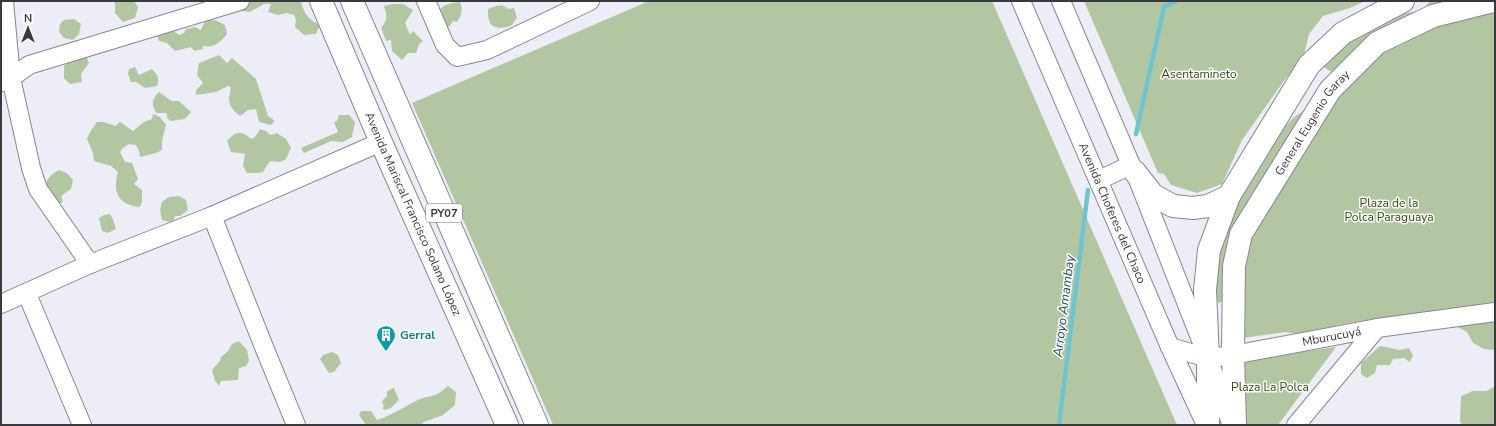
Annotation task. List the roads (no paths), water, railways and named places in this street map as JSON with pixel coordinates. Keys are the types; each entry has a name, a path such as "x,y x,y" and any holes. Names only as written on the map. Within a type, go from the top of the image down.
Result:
{"street":[{"path":"4,1 6,80 31,168 38,188 90,264"},
{"path":"6,80 29,64 240,1"},
{"name":"Avenida Mariscal Francisco Solano López","path":"322,1 381,142 507,425"},
{"name":"PY07","path":"352,1 537,425"},
{"path":"426,1 445,45 456,57 487,50 590,1"},
{"name":"Avenida Choferes del Chaco","path":"1021,1 1170,347 1207,425"},
{"name":"Avenida Choferes del Chaco","path":"1061,1 1133,168 1208,358 1232,425"},
{"path":"1208,358 1205,290 1209,250 1229,196 1309,65 1343,33 1403,1"},
{"name":"General Eugenio Garay","path":"1236,425 1233,355 1234,266 1242,234 1330,90 1377,43 1433,16 1493,1"},
{"path":"1,304 90,264 212,216 381,142"},
{"path":"1099,180 1133,168 1153,195 1173,206 1193,208 1208,206 1229,196"},
{"path":"212,216 296,425"},
{"path":"26,294 82,425"},
{"name":"Mburucuyá","path":"1170,347 1208,358 1233,355 1377,328 1495,312"},
{"path":"1296,425 1377,328"},
{"name":"Avenida Choferes del Chaco","path":"1207,425 1208,358"}],"waterway":[{"name":"Arroyo Amambay","path":"1136,134 1164,7 1176,1"},
{"name":"Arroyo Amambay","path":"1059,425 1088,190"}],"place":[{"name":"Gerral","path":"386,352"}],"park label":[{"name":"Asentamineto","path":"1199,74"},
{"name":"Plaza de la Polca Paraguaya","path":"1389,210"},
{"name":"Plaza La Polca","path":"1270,387"}]}
